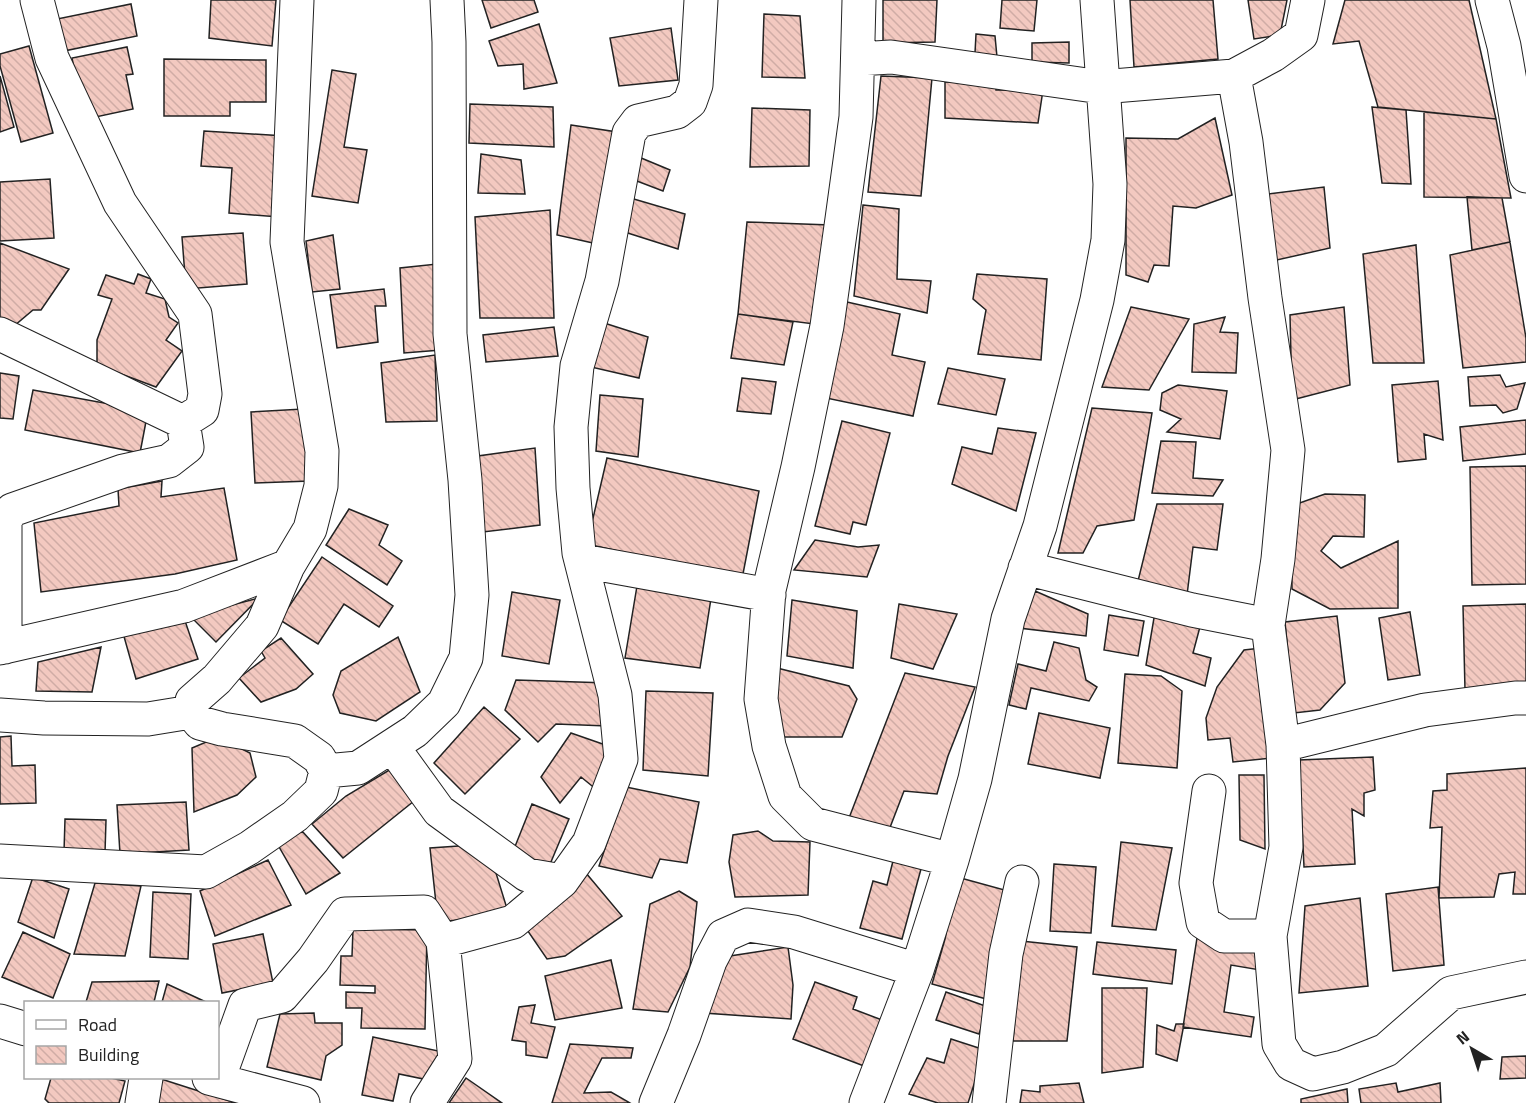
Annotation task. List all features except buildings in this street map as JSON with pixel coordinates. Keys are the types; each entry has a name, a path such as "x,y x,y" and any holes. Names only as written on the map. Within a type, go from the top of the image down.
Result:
{"street":[{"path":"37,0 52,58 120,203 195,314 205,394 202,410 183,422"},
{"path":"0,861 206,873 249,848 295,816 321,791 326,771 319,758 295,741 200,723 191,712 192,701 217,679 262,626 288,566 310,529 321,486 322,451 287,242 297,0"},
{"path":"326,771 358,768 415,731 444,704 466,658 472,595 465,480 450,334 447,0"},
{"path":"442,941 513,922 562,881 589,843 621,759 615,695 582,561 573,488 571,427 577,366 602,281 629,133 638,121 677,112 690,102 696,85 700,0"},
{"path":"859,0 856,117 827,326 769,595 761,699 769,746 785,796 813,824 952,860"},
{"path":"866,1103 917,970 952,860 975,779 1008,619 1040,526 1097,300 1108,240 1110,184 1096,0"},
{"path":"858,59 891,57 1101,87 1234,76 1273,55 1300,35 1308,0"},
{"path":"1492,0 1504,46 1526,176"},
{"path":"1234,76 1246,142 1265,298 1288,450 1278,559 1268,625 1283,745 1286,847 1270,936 1279,1044 1290,1064 1313,1074 1343,1067 1386,1050 1450,993 1526,977"},
{"path":"0,334 183,422"},
{"path":"183,422 187,447 169,461 123,471 12,510 5,520 2,648 184,606 288,566"},
{"path":"582,561 769,595"},
{"path":"1025,568 1192,610 1268,625"},
{"path":"1283,745 1425,710 1526,698"},
{"path":"0,715 44,718 148,719 191,712"},
{"path":"392,746 439,811 527,875 562,881"},
{"path":"1209,791 1196,883 1203,922 1224,936 1270,936"},
{"path":"989,1103 1006,954 1022,882"},
{"path":"219,1067 244,1005 282,996 313,960 345,914 424,912 442,941 455,1059 427,1103"},
{"path":"656,1103 684,1035 710,961 723,936 748,925 794,932 917,970"},
{"path":"0,1021 24,1028"},
{"path":"142,1103 146,1079"},
{"path":"214,1079 303,1103"}]}
